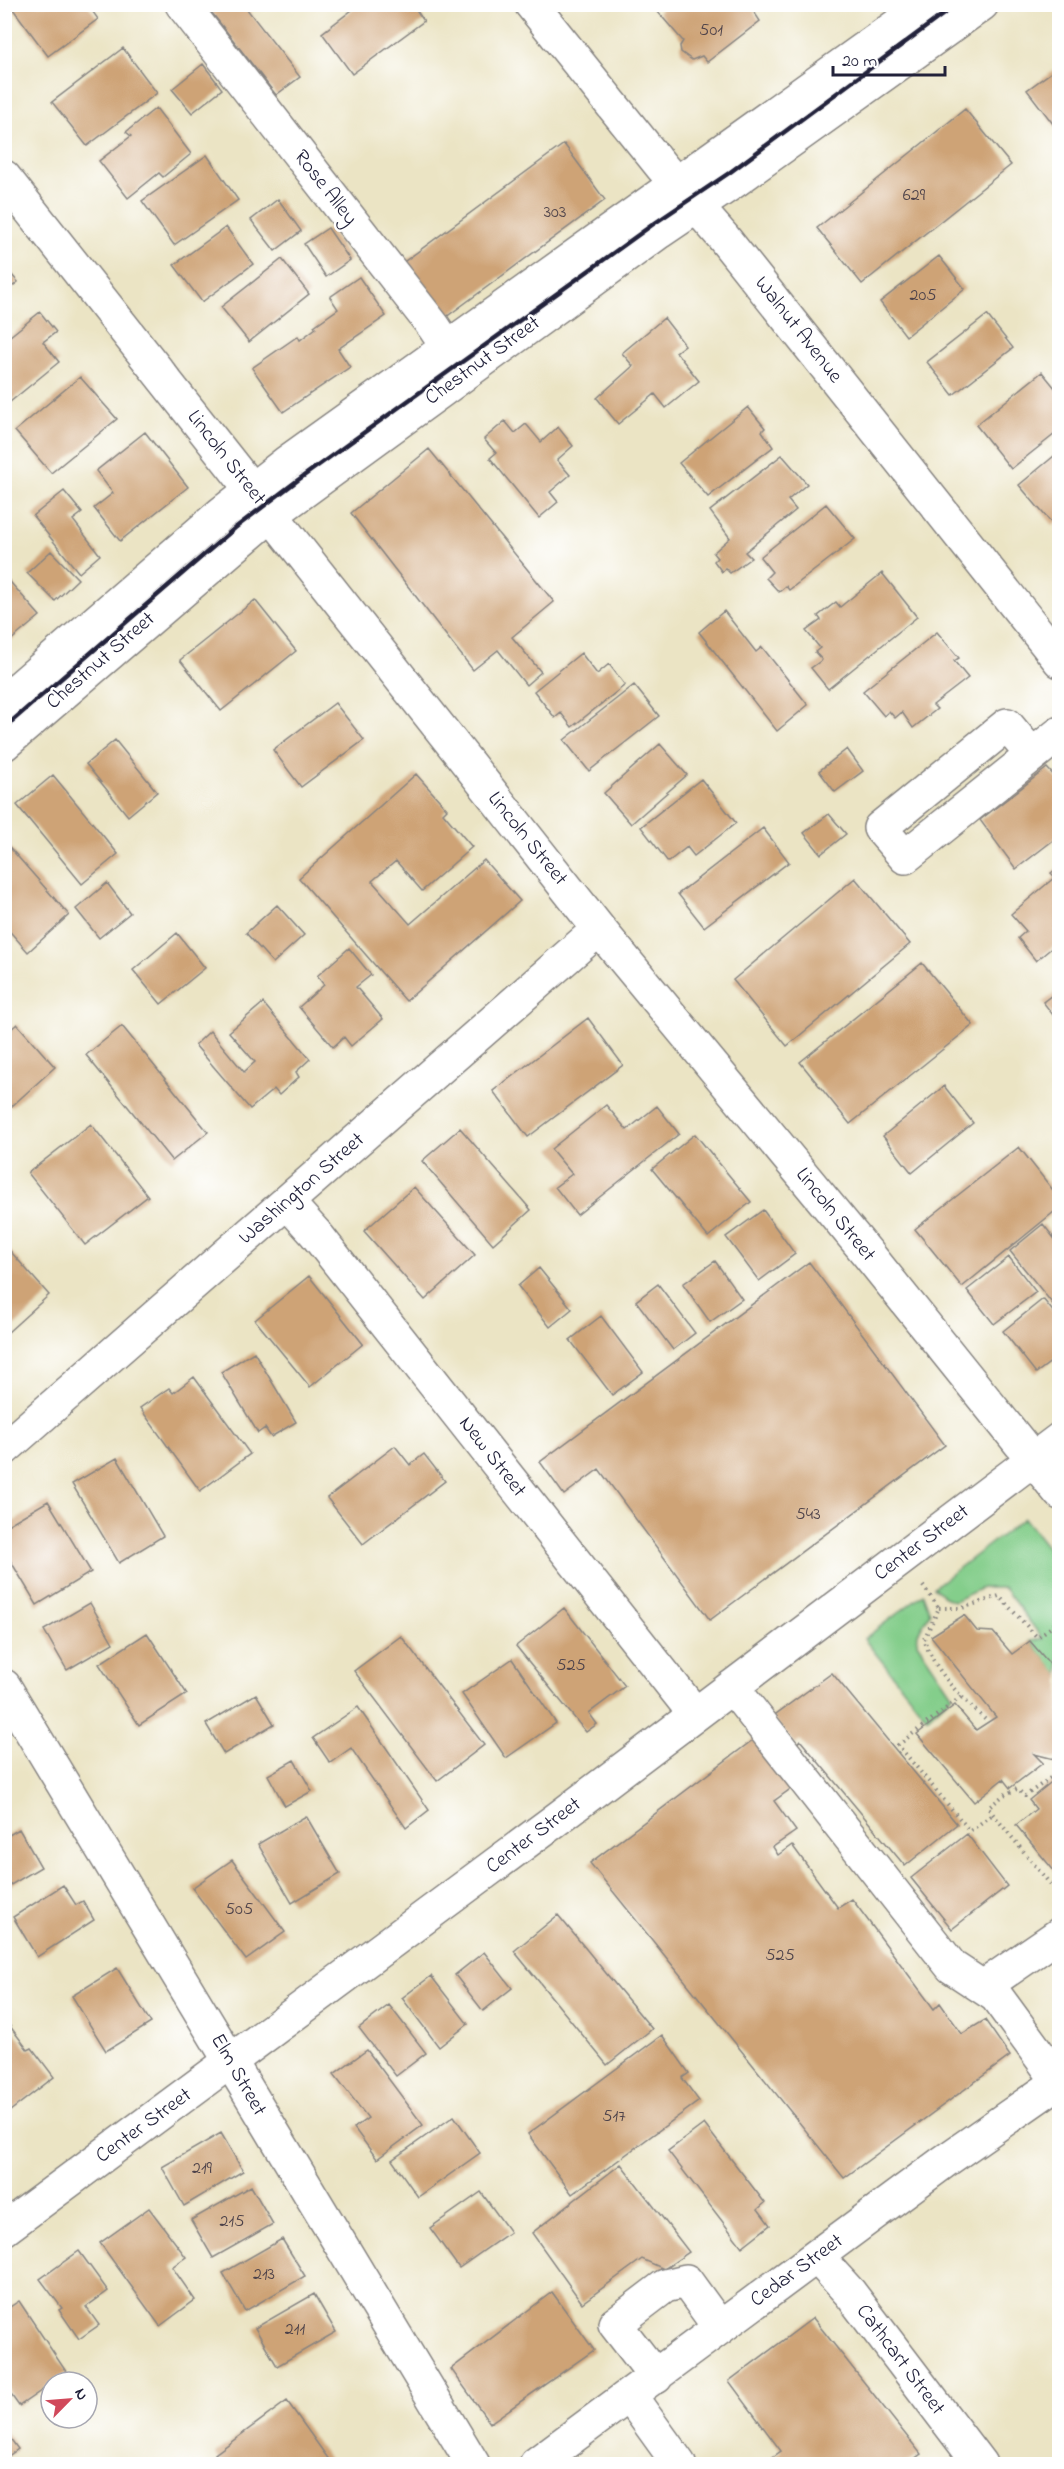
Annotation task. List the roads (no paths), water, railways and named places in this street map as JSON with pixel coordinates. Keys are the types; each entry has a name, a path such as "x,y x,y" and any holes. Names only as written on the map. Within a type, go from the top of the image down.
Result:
{"street":[{"name":"Rose Alley","path":"182,4 434,327 465,374"},
{"name":"Walnut Avenue","path":"531,4 1059,661"},
{"name":"Chestnut Street","path":"4,701 262,504 465,374 927,4"},
{"name":"Chestnut Street","path":"4,744 262,504 446,347 686,196 982,4"},
{"name":"Lincoln Street","path":"4,177 599,929 868,1254 1059,1493"},
{"path":"1032,755 1059,733"},
{"name":"Washington Street","path":"4,1449 599,929"},
{"name":"New Street","path":"287,1202 323,1244 695,1714"},
{"name":"Center Street","path":"4,2229 732,1687 1032,1461 1059,1438"},
{"name":"Elm Street","path":"4,1686 473,2464"},
{"path":"732,1687 952,1967 996,1996 1059,2081"},
{"path":"982,1987 1059,1934"},
{"name":"Cedar Street","path":"536,2464 945,2161 1059,2081"},
{"name":"Cathcart Street","path":"817,2257 850,2293 980,2464"},
{"path":"679,2464 615,2324 665,2286 686,2282 720,2328"}],"railway":[{"path":"4,728 235,528 298,480 652,225 729,173 957,4"}]}
